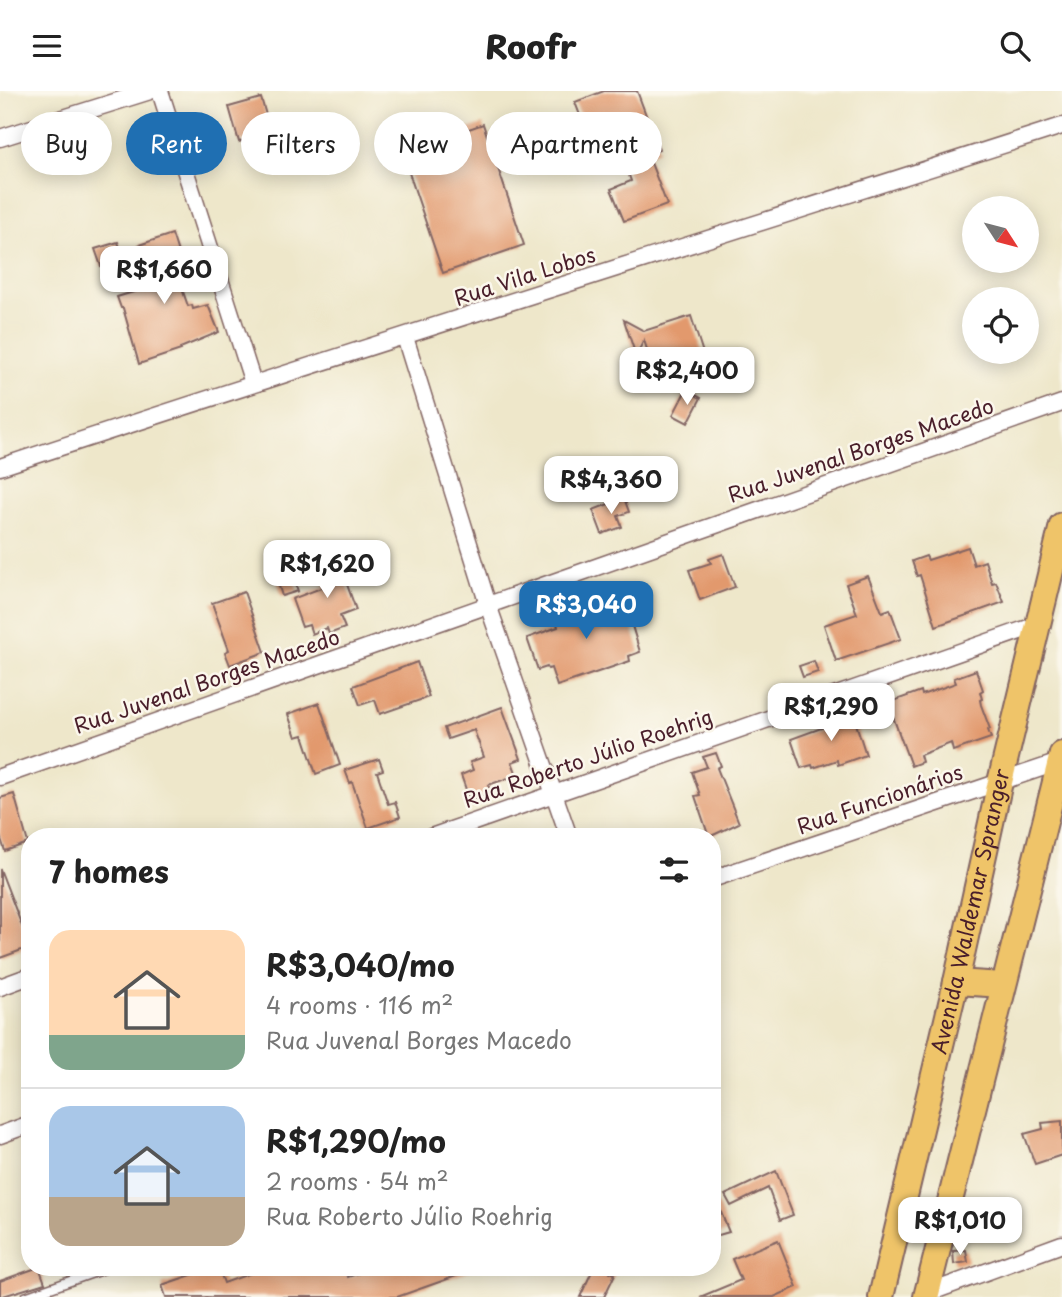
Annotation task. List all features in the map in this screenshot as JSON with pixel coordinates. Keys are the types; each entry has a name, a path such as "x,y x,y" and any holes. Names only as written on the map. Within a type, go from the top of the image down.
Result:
{"main road":[{"name":"Avenida Waldemar Spranger","path":"881,1297 1062,526"},
{"path":"924,1296 1003,985 1050,819 1061,759"},
{"path":"956,982 1003,985"}],"street":[{"path":"0,138 150,91"},
{"path":"160,91 253,383"},
{"name":"Rua Vila Lobos","path":"0,467 253,383 1062,127"},
{"path":"405,337 488,605 566,828"},
{"name":"Rua Juvenal Borges Macedo","path":"0,777 1062,403"},
{"name":"Rua Roberto Júlio Roehrig","path":"457,828 1037,625"},
{"name":"Rua Funcionários","path":"721,876 1061,759"},
{"path":"0,986 21,979"},
{"path":"0,1135 21,1127"},
{"path":"924,1296 1062,1244"}],"lane":[{"path":"25,1297 84,1276"}],"building":[{"path":"604,91 637,91 645,112 579,112 575,102"},
{"path":"261,98 265,112 241,112 239,142 229,107"},
{"path":"483,124 486,133 486,175 500,175 524,245 443,273 410,175 472,175 472,128"},
{"path":"629,175 656,175 667,205 624,221 611,189 631,181"},
{"path":"172,234 187,280 180,283 188,306 192,305 193,309 208,305 219,332 180,348 181,350 139,364 123,308 117,297 153,286 139,245"},
{"path":"118,242 124,259 101,266 95,249"},
{"path":"691,316 703,353 653,369 644,340 636,356 624,320 644,331"},
{"path":"686,390 701,398 688,423 673,415"},
{"path":"614,461 618,472 584,484 580,473"},
{"path":"624,498 629,512 618,516 622,527 602,534 593,510"},
{"path":"968,547 974,565 985,561 992,583 996,582 1004,602 936,626 920,575 917,576 912,561 926,556 928,560"},
{"path":"723,554 735,587 700,600 689,570 711,563 709,559"},
{"path":"343,556 350,574 344,576 356,610 340,616 345,628 329,634 327,628 312,634 309,625 302,627 292,599 324,587 317,566"},
{"path":"292,574 298,591 282,596 277,580"},
{"path":"868,576 882,612 890,609 901,639 836,661 824,625 857,614 846,584"},
{"path":"244,592 265,652 230,665 225,652 229,650 212,603"},
{"path":"610,595 614,607 625,603 640,652 629,656 630,661 557,686 551,668 538,670 527,638 558,627 557,623 560,622 557,611"},
{"path":"814,661 818,672 803,677 799,666"},
{"path":"417,662 429,697 380,714 375,700 360,705 353,686"},
{"path":"976,670 983,690 980,692 981,705 991,738 953,751 951,743 920,755 922,762 911,766 888,703 921,691 922,695 956,683 954,678"},
{"path":"319,703 340,765 316,774 303,735 296,737 288,714"},
{"path":"850,705 866,755 838,765 837,760 813,768 812,765 801,768 791,739 841,721 837,710"},
{"path":"502,707 521,759 512,762 517,775 488,785 491,793 470,801 461,775 473,770 470,762 484,757 474,730 448,739 444,728"},
{"path":"716,753 721,766 717,768 739,823 721,831 721,828 706,828 695,796 700,795 692,772 707,767 703,757"},
{"path":"379,759 383,770 377,772 388,804 395,802 400,817 368,828 345,770"},
{"path":"14,794 24,828 21,828 21,845 5,851 0,836 0,798"},
{"path":"0,869 21,924 21,950 0,958"},
{"path":"1062,1121 1062,1155 1035,1164 1024,1134 1043,1129 1042,1123"},
{"path":"776,1171 793,1215 780,1220 768,1188 731,1206 725,1195"},
{"path":"721,1212 729,1232 721,1234"},
{"path":"778,1240 797,1287 774,1297 700,1297 741,1280 732,1259"},
{"path":"966,1250 968,1262 954,1264 953,1251"},
{"path":"21,1273 21,1276 42,1276 45,1283 0,1297 0,1281"},
{"path":"188,1276 221,1276 224,1283 243,1276 456,1276 397,1297 166,1297 162,1285"},
{"path":"590,1276 614,1276 604,1297 580,1297"}]}
